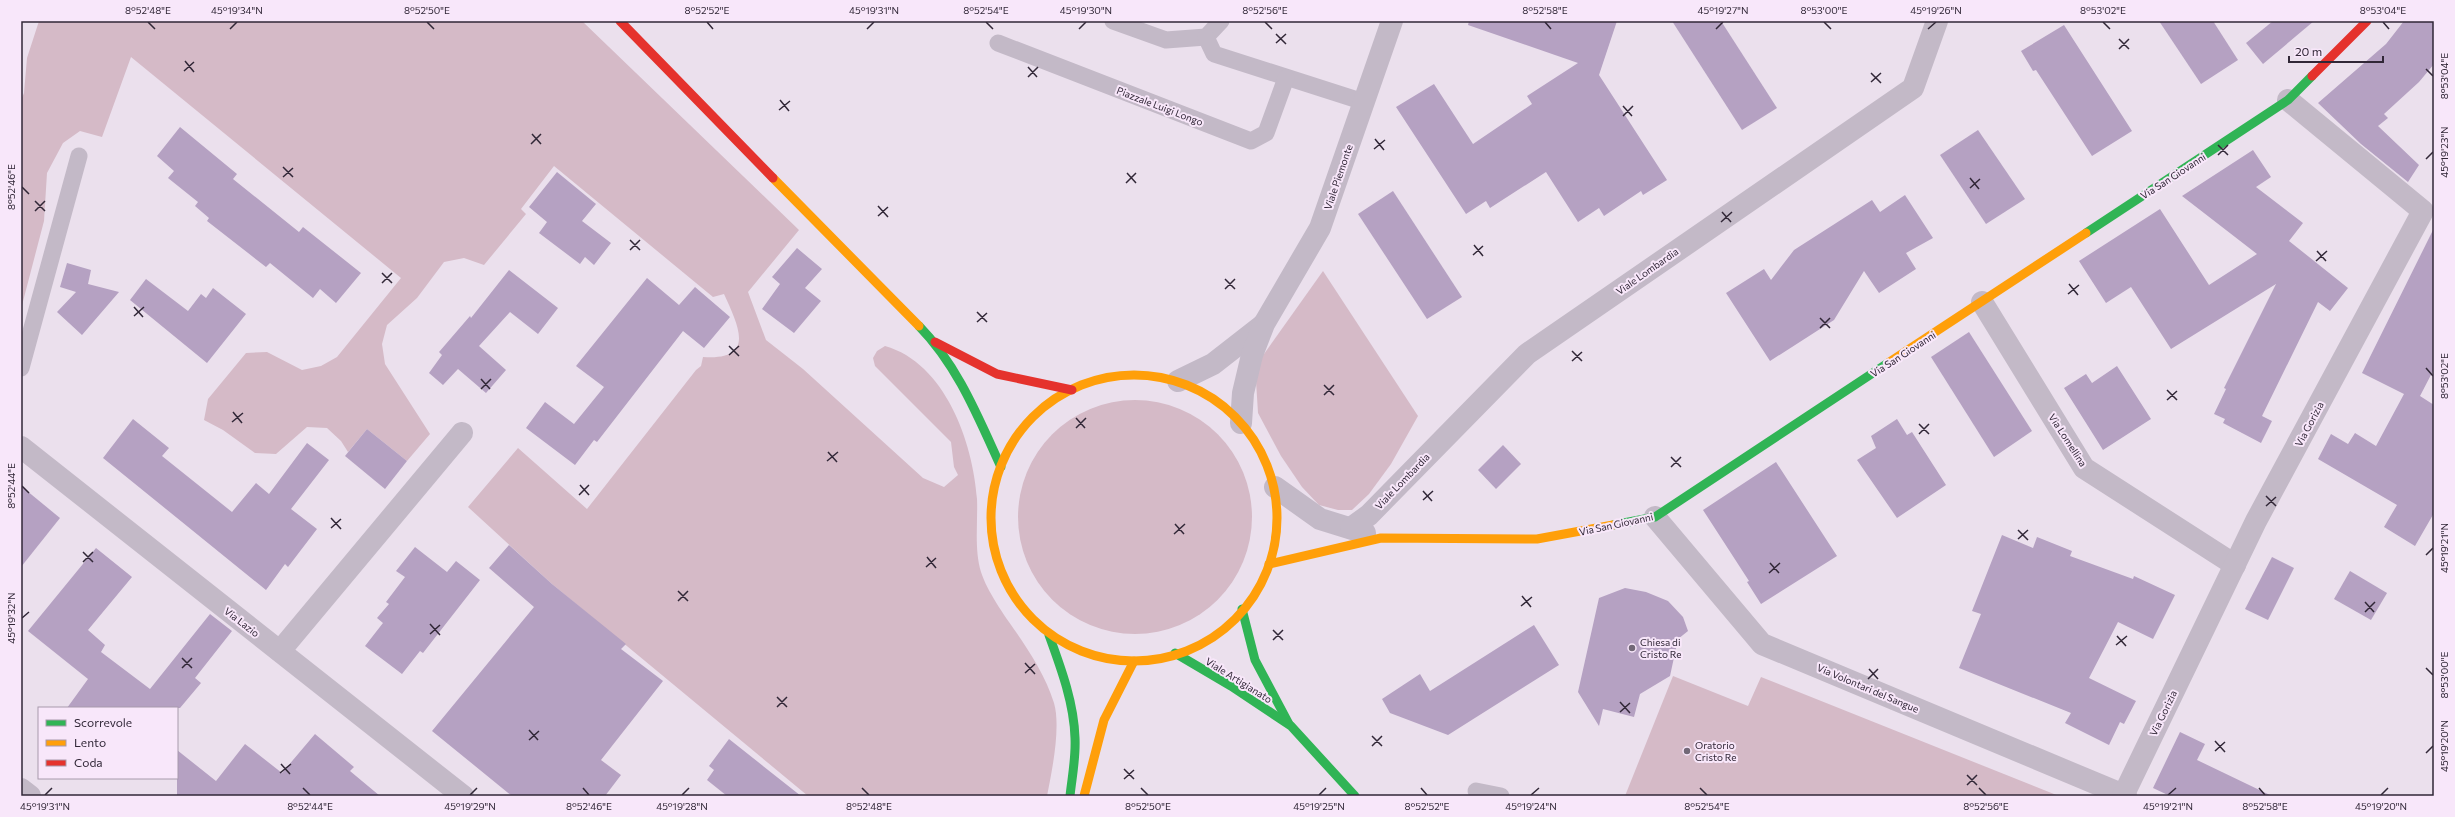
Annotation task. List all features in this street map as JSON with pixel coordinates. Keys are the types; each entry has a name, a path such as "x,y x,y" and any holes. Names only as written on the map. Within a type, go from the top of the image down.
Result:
{"main road":[{"path":"620,21 934,342 967,391 1001,467"},
{"name":"Via San Giovanni","path":"1269,564 1381,538 1536,540 1655,517 2288,100 2367,21"},
{"path":"934,342 997,374 1072,390"},
{"path":"1124,375 1151,376 1178,381 1213,397 1228,408 1255,437 1268,462 1275,487 1278,513 1276,539 1269,564 1258,588 1242,609 1212,636 1175,653 1134,661 1093,658 1057,642 1027,616 1005,583 993,545 992,506 1001,467 1018,436 1042,410 1072,390 1097,380 1124,375"},
{"name":"Viale Artigianato","path":"1242,609 1255,660 1291,726 1355,796"},
{"path":"1049,635 1068,694 1074,727 1075,754 1070,796"},
{"name":"Viale Artigianato","path":"1175,653 1231,686 1291,726"},
{"path":"1084,796 1104,720 1134,661"}],"street":[{"name":"Viale Piemonte","path":"1241,423 1243,393 1252,355 1264,324 1320,228 1392,21"},
{"name":"Viale Lombardia","path":"1351,528 1369,515 1527,354 1913,88 1937,21"},
{"name":"Via Gorizia","path":"2124,795 2256,521 2428,217 2288,100"},
{"name":"Via Lomellina","path":"1982,302 2084,468 2235,565"},
{"name":"Viale Piemonte","path":"1178,381 1213,364 1264,324"},
{"path":"280,652 462,432"},
{"name":"Via Lazio","path":"21,447 463,796"},
{"name":"Via San Giovanni","path":"1275,487 1320,519 1381,538"},
{"name":"Via Volontari del Sangue","path":"1655,517 1762,644 2124,795"},
{"path":"21,789 30,796"}],"lane":[{"path":"1113,21 1166,40 1206,37 1221,21"},
{"path":"1206,37 1214,54 1364,102"},
{"name":"Piazzale Luigi Longo","path":"998,43 1250,141 1266,133 1286,78"},
{"path":"21,368 79,156"},
{"path":"1479,796 1476,790 1501,796"}],"shaded area":[{"path":"39,21 582,21 799,230 748,292 766,340 803,369 923,478 944,487 958,475 954,467 951,442 875,366 873,358 877,351 885,346 906,355 924,369 939,387 952,408 962,430 974,477 977,499 978,554 981,572 996,603 1038,666 1051,693 1054,703 1057,724 1053,762 1047,796 808,796 552,584 468,507 518,448 587,509 696,370 701,366 703,357 720,357 731,353 737,347 739,339 738,329 724,294 713,297 554,166 521,209 526,214 484,265 464,258 444,262 417,298 387,325 382,344 385,364 430,434 407,461 367,429 348,452 341,441 327,428 307,427 276,454 255,453 223,430 204,420 208,399 246,353 267,352 302,370 321,366 337,357 401,278 131,57 102,137 80,131 63,143 47,173 44,221 21,309 21,100 24,93 27,58"},
{"path":"1323,271 1418,416 1391,464 1369,494 1352,510 1338,510 1319,505 1302,487 1281,456 1258,413 1256,381 1259,361"},
{"path":"1135,400 1169,405 1180,409 1200,420 1225,443 1232,452 1243,472 1247,483 1252,517 1247,551 1243,562 1232,582 1209,607 1200,614 1180,625 1169,629 1135,634 1101,629 1090,625 1070,614 1045,591 1038,582 1027,562 1023,551 1018,517 1023,483 1027,472 1038,452 1061,427 1070,420 1090,409 1101,405"},
{"path":"1673,676 1748,706 1761,677 2059,796 1625,796"}],"building":[{"path":"1469,21 1617,21 1599,75 1667,180 1643,195 1641,191 1604,216 1599,208 1578,222 1546,172 1490,208 1486,201 1466,214 1396,107 1434,84 1473,144 1532,104 1527,96 1578,63 1468,25"},
{"path":"1672,21 1721,21 1777,108 1742,130"},
{"path":"2159,21 2213,21 2238,60 2201,84"},
{"path":"2273,21 2314,21 2263,64 2246,43"},
{"path":"2404,21 2434,21 2434,64 2419,82 2384,114 2388,118 2378,126 2419,165 2408,182 2361,144 2318,103 2386,44"},
{"path":"2064,25 2132,131 2092,156 2036,70 2033,71 2021,51"},
{"path":"180,127 237,174 233,179 299,232 303,227 361,273 336,303 320,289 313,298 270,263 266,267 207,221 209,218 195,206 198,202 168,178 174,171 157,156"},
{"path":"1978,130 2025,199 1986,224 1940,155"},
{"path":"2253,150 2271,177 2256,187 2303,223 2289,241 2348,288 2330,311 2318,302 2262,416 2272,421 2261,443 2223,423 2225,419 2214,414 2226,389 2224,388 2276,284 2171,349 2131,287 2106,303 2079,261 2160,209 2209,285 2257,254 2182,196"},
{"path":"557,172 596,204 582,221 611,243 594,265 585,257 580,264 539,233 547,222 529,207"},
{"path":"1393,191 1462,297 1427,319 1358,214"},
{"path":"1905,195 1933,238 1906,253 1916,269 1879,293 1864,271 1834,320 1770,361 1726,293 1764,269 1771,280 1794,250 1872,200 1880,212"},
{"path":"2434,228 2434,369 2420,396 2434,405 2434,513 2415,546 2384,527 2397,505 2318,459 2331,434 2348,444 2355,433 2376,446 2404,394 2362,373"},
{"path":"797,248 822,269 805,288 821,301 794,333 762,309 780,284 772,277"},
{"path":"67,263 91,270 88,284 119,292 82,335 57,312 76,292 60,287"},
{"path":"509,270 558,308 538,334 510,312 479,346 506,370 486,393 458,369 443,385 429,373 442,355 439,352 470,316 471,318"},
{"path":"647,278 679,305 695,287 730,317 704,348 683,331 597,442 594,440 575,465 526,428 545,402 574,424 604,387 576,366"},
{"path":"146,279 188,311 201,294 206,298 213,288 246,314 207,363 130,300"},
{"path":"1969,332 2032,431 1994,457 1931,357"},
{"path":"2117,366 2151,419 2103,450 2064,388 2086,374 2092,383"},
{"path":"133,419 169,448 162,456 232,512 256,483 269,494 307,443 329,460 291,509 317,529 288,567 285,564 266,590 103,458"},
{"path":"1897,419 1907,435 1912,432 1946,485 1897,518 1857,460 1876,448 1871,436"},
{"path":"367,429 407,461 385,489 345,456"},
{"path":"1503,445 1521,464 1496,489 1478,470"},
{"path":"1776,462 1837,556 1761,604 1747,582 1749,581 1703,510"},
{"path":"21,486 60,518 21,567"},
{"path":"2002,535 2033,548 2037,537 2072,551 2070,556 2133,579 2134,576 2175,595 2153,639 2118,622 2089,678 2136,701 2124,724 2120,722 2109,745 2065,723 2071,713 1959,668 1981,614 1972,611"},
{"path":"509,545 552,584 626,644 621,649 663,681 601,760 621,775 605,796 512,796 432,731 534,607 489,568"},
{"path":"415,547 447,572 456,561 480,580 423,653 420,651 402,674 365,646 383,623 377,618 389,604 386,602 405,577 396,571"},
{"path":"96,548 132,577 88,630 105,645 101,652 150,689 210,614 232,631 195,678 201,683 180,708 178,708 68,707 88,679 28,631"},
{"path":"2272,557 2294,568 2268,620 2245,609"},
{"path":"2350,571 2387,593 2371,620 2334,599"},
{"name":"Chiesa di Cristo Re","path":"1625,588 1646,592 1668,601 1683,617 1688,631 1678,639 1670,676 1640,694 1634,717 1603,709 1599,726 1578,692 1599,598"},
{"path":"1534,625 1559,665 1448,735 1390,713 1382,699 1420,674 1430,691"},
{"path":"2180,732 2205,744 2197,760 2272,796 2170,796 2153,788"},
{"path":"315,734 354,767 350,771 380,796 177,796 178,751 216,781 245,744 282,773"},
{"path":"729,739 801,796 727,796 707,780 714,770 709,766"}],"traffic: fast":[{"path":"2086,233 2288,100 2312,76"},
{"path":"919,326 933,341 956,375 975,411 1001,467"},
{"path":"1613,525 1655,517 1888,363"},
{"path":"1242,609 1255,660 1289,724"},
{"path":"1049,635 1066,686 1074,725 1075,753 1070,796"},
{"path":"1175,653 1231,686 1291,726 1355,796"}],"traffic: slow":[{"path":"773,178 919,326"},
{"path":"1888,363 2086,233"},
{"path":"1134,375 1162,378 1189,386 1213,399 1235,417 1253,439 1266,463 1274,490 1277,518 1274,546 1266,573 1253,597 1235,619 1213,637 1189,650 1162,658 1134,661 1106,658 1079,650 1055,637 1033,619 1015,597 1002,573 994,546 991,518 994,490 1002,463 1015,439 1033,417 1055,399 1079,386 1106,378 1134,375"},
{"path":"1269,564 1381,538 1537,539 1613,525"},
{"path":"1084,796 1104,720 1134,661"}],"traffic: jam":[{"path":"620,21 773,178"},
{"path":"2312,76 2367,21"},
{"path":"935,342 997,374 1072,390"}],"place":[{"name":"Chiesa di Cristo Re","path":"1632,648"},
{"name":"Oratorio Cristo Re","path":"1687,751"}]}
